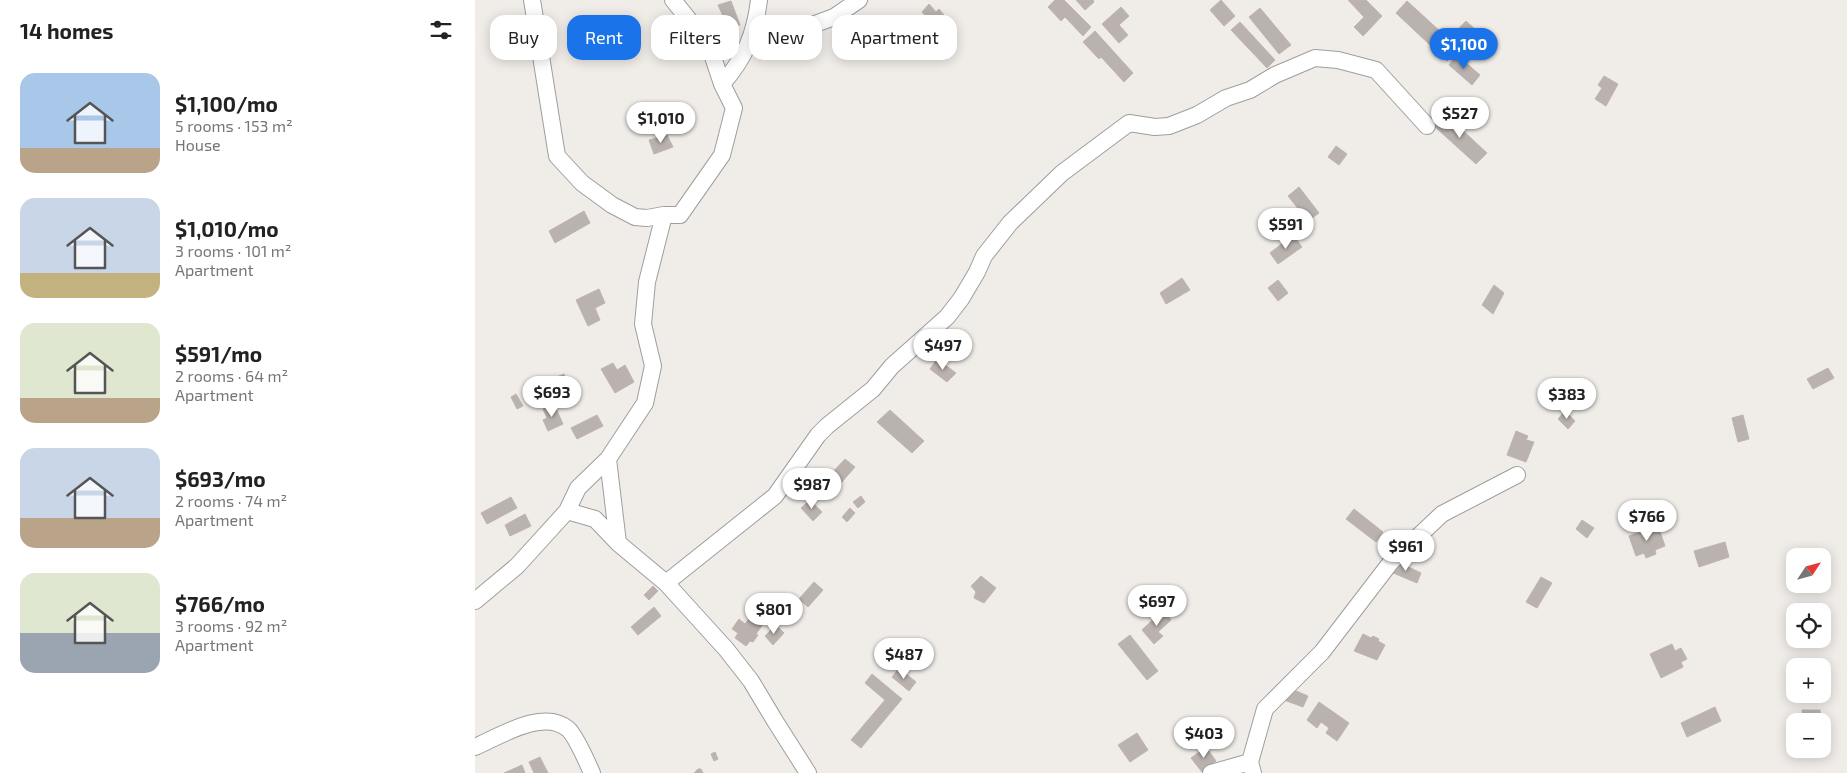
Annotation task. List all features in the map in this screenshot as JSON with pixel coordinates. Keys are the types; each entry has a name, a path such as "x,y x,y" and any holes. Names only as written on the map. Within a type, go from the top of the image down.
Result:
{"street":[{"path":"532,0 557,156 582,183 612,205 635,217 647,218 680,215 722,155 734,108 722,84 709,45 673,0"},
{"path":"722,84 737,67 746,49 757,18 759,0"},
{"path":"746,49 767,37 799,30 834,17 859,0"},
{"path":"666,583 775,496 818,434 873,389 891,366 947,316 961,299 992,243 1010,223 1062,173 1129,123 1155,127 1169,126 1197,115 1226,98 1250,90 1275,75 1315,58 1338,60 1376,70 1427,126"},
{"path":"475,601 517,566 567,511 578,488 607,459 645,403 653,366 643,324 647,282 664,215"},
{"path":"607,459 618,543"},
{"path":"1211,773 1251,768 1265,709 1322,652 1391,562 1442,514 1517,475"},
{"path":"567,511 595,519 618,543 666,583 726,649 751,681 808,773"},
{"path":"475,747 533,722 553,721 569,730 592,773"}],"building":[{"path":"1055,0 1064,0 1091,27 1083,36 1065,17 1061,21 1048,7"},
{"path":"1076,0 1093,0 1094,2 1085,10"},
{"path":"1221,0 1235,16 1224,26 1210,10"},
{"path":"1348,0 1366,0 1382,16 1363,36 1354,27 1364,17"},
{"path":"731,1 736,15 723,15 718,5"},
{"path":"1407,1 1442,33 1430,45 1396,13"},
{"path":"929,4 936,12 939,9 944,15 925,15 922,12"},
{"path":"1121,7 1129,16 1119,25 1128,35 1119,43 1102,24"},
{"path":"1260,8 1291,45 1279,54 1249,17"},
{"path":"1466,21 1476,30 1447,61 1437,51"},
{"path":"1240,22 1275,60 1267,68 1231,30"},
{"path":"1095,31 1133,73 1124,82 1101,57 1099,59 1083,42"},
{"path":"1457,55 1480,75 1472,85 1449,65"},
{"path":"1604,76 1618,84 1606,106 1595,99 1602,88 1598,85"},
{"path":"1445,114 1487,153 1476,164 1434,126"},
{"path":"667,135 673,147 654,154 649,140"},
{"path":"1336,146 1347,154 1339,165 1328,157"},
{"path":"1299,187 1319,213 1308,221 1288,196"},
{"path":"584,211 590,223 555,243 549,231"},
{"path":"1293,235 1302,247 1278,264 1270,253"},
{"path":"1182,278 1190,290 1166,304 1160,293"},
{"path":"1278,280 1288,293 1278,301 1268,288"},
{"path":"1494,285 1504,293 1493,314 1482,305"},
{"path":"599,289 605,303 595,308 600,320 588,326 576,300"},
{"path":"937,359 956,373 947,382 930,369"},
{"path":"613,363 617,370 625,365 634,382 615,393 601,369"},
{"path":"1828,368 1834,378 1813,389 1807,379"},
{"path":"564,374 572,396 561,400 552,379"},
{"path":"542,378 550,403 538,407 530,382"},
{"path":"516,394 523,406 517,409 511,397"},
{"path":"554,404 563,424 548,431 543,420 547,418 543,409"},
{"path":"890,410 924,441 912,453 877,422"},
{"path":"1565,411 1575,421 1568,429 1558,419"},
{"path":"597,415 603,426 577,439 571,428"},
{"path":"1743,415 1749,439 1738,442 1732,418"},
{"path":"1516,431 1528,436 1526,440 1534,442 1526,462 1507,455"},
{"path":"845,459 855,467 841,483 831,474"},
{"path":"861,496 865,502 858,508 853,502"},
{"path":"511,497 517,508 487,524 481,513"},
{"path":"810,500 822,512 813,521 801,508"},
{"path":"850,508 855,513 847,522 842,517"},
{"path":"1354,509 1383,532 1376,542 1346,519"},
{"path":"525,514 531,526 510,536 505,525"},
{"path":"1582,520 1594,528 1587,538 1576,529"},
{"path":"1658,526 1665,546 1655,550 1656,554 1646,558 1644,553 1636,556 1629,536"},
{"path":"1725,542 1729,557 1699,567 1694,551"},
{"path":"1396,561 1421,573 1417,583 1391,572"},
{"path":"981,576 996,588 984,603 974,598 976,592 971,586"},
{"path":"1541,577 1552,583 1537,608 1526,602"},
{"path":"814,582 823,590 808,607 799,599"},
{"path":"653,586 658,591 649,600 644,595"},
{"path":"654,607 661,616 638,635 631,627"},
{"path":"757,608 768,617 756,634 758,635 753,642 750,641 746,646 735,638 738,633 732,629 739,619 745,624"},
{"path":"1163,610 1171,620 1158,632 1163,636 1154,644 1142,630"},
{"path":"776,625 784,633 773,645 765,636"},
{"path":"1363,634 1379,639 1378,641 1385,645 1377,660 1354,651"},
{"path":"1130,635 1158,671 1147,680 1118,644"},
{"path":"1672,644 1675,651 1681,648 1687,659 1681,662 1683,667 1661,678 1650,654"},
{"path":"899,668 916,682 909,691 892,677"},
{"path":"872,674 902,699 861,748 851,740 885,700 865,683"},
{"path":"1289,688 1308,696 1303,707 1284,700"},
{"path":"1319,702 1349,723 1337,741 1326,733 1329,728 1321,722 1317,728 1307,720"},
{"path":"1715,707 1721,721 1687,737 1681,723"},
{"path":"1802,710 1820,710 1820,713 1802,713"},
{"path":"1137,733 1148,750 1130,762 1118,745"},
{"path":"1206,747 1216,761 1202,772 1191,758"},
{"path":"715,752 718,759 714,761 711,754"},
{"path":"540,757 548,773 534,773 529,762"},
{"path":"522,765 525,773 504,773"},
{"path":"701,769 703,773 694,773"}]}
